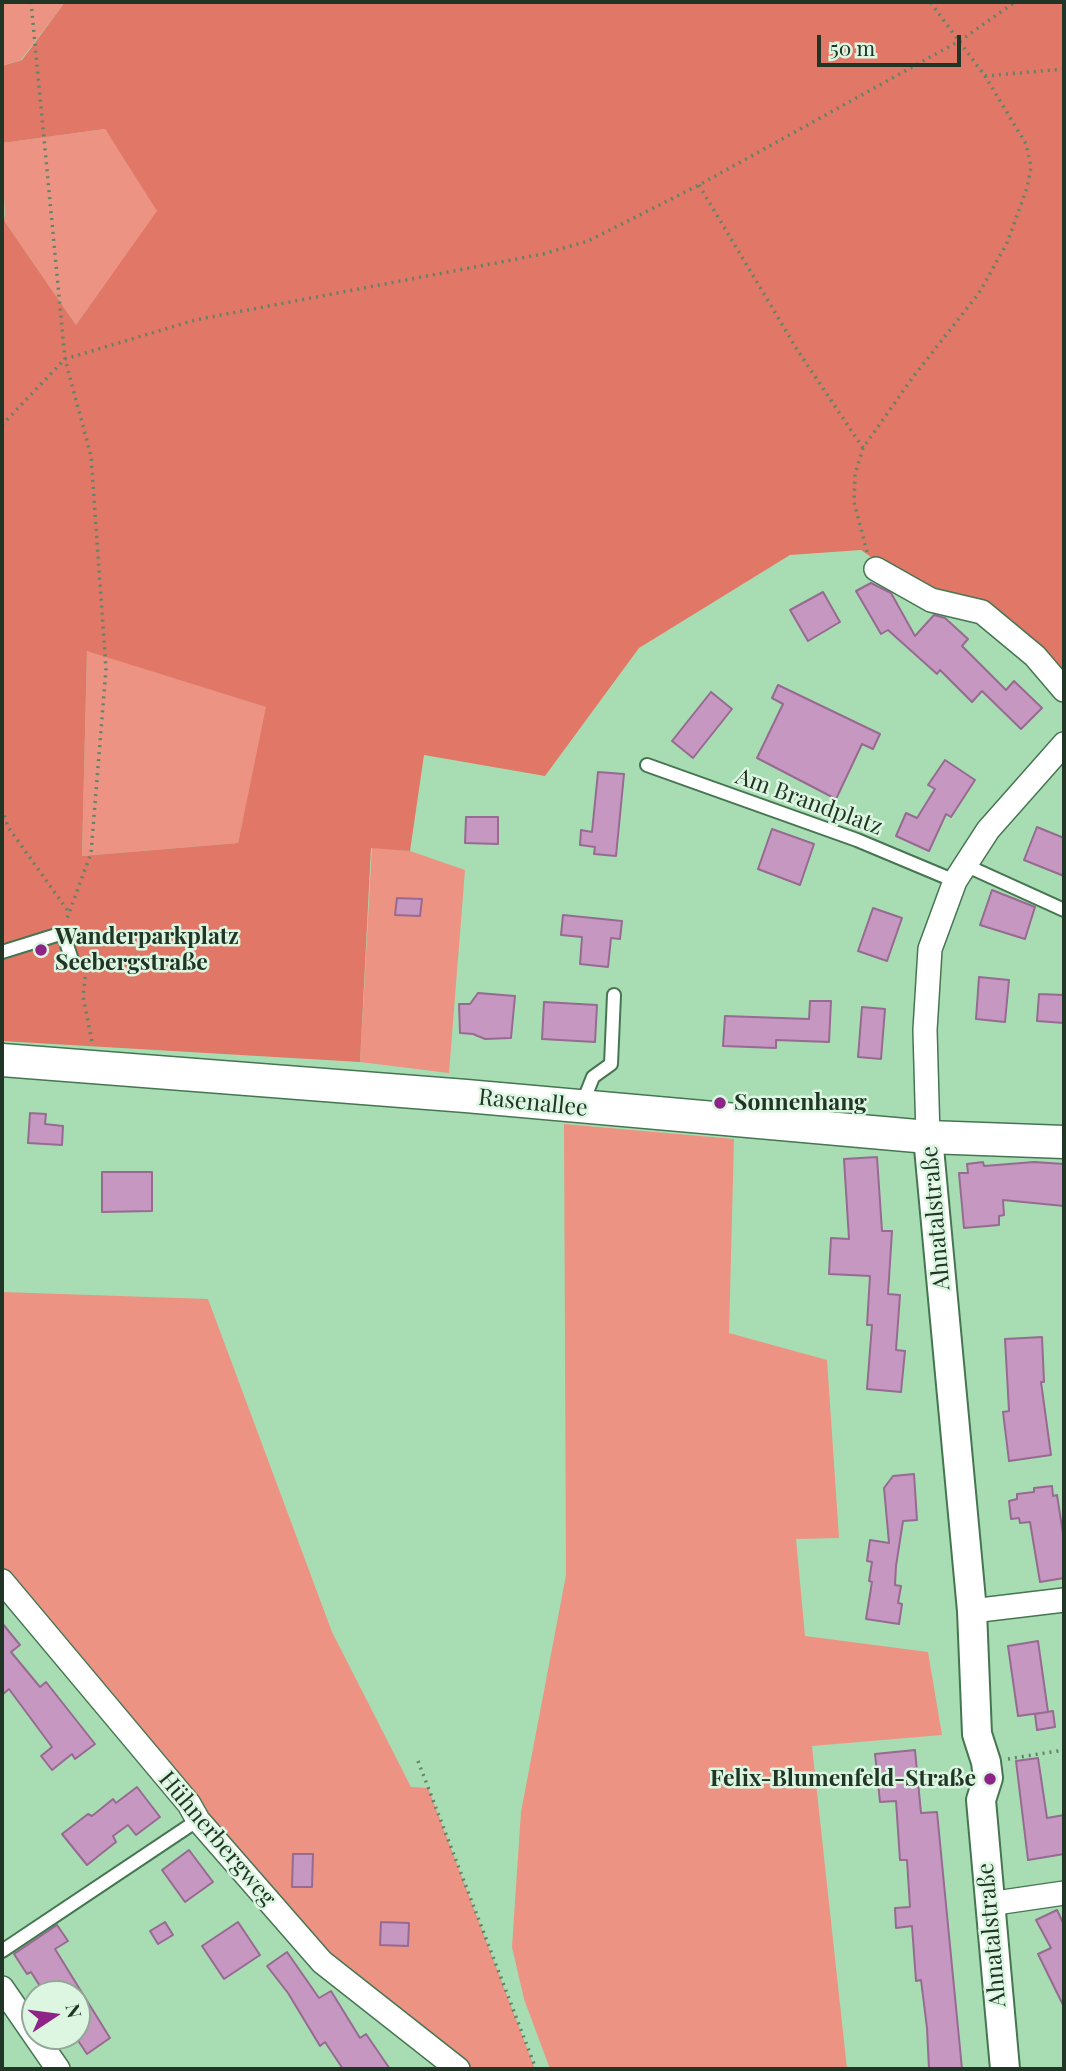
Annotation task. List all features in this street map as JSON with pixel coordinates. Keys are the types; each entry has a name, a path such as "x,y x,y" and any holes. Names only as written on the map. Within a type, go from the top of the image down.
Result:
{"main road":[{"name":"Rasenallee","path":"2,1060 928,1137 1064,1142"}],"street":[{"path":"876,569 931,600 982,612 1035,656 1064,690"},
{"name":"Ahnatalstraße","path":"1005,2069 981,1800 988,1778 977,1734 972,1611 928,1137 925,1030 930,949 960,873 988,830 1064,744"},
{"name":"Hühnerbergweg","path":"2,1581 189,1804 198,1820 322,1962 458,2069"},
{"path":"972,1611 1064,1600"},
{"name":"Ahnatalstraße","path":"977,1734 968,1764 970,1779 981,1800"},
{"path":"989,1903 1064,1893"},
{"path":"2,1988 58,2069"}],"lane":[{"name":"Am Brandplatz","path":"647,765 1064,910"},
{"path":"2,952 63,933 73,963"},
{"path":"581,1107 593,1077 611,1064 614,995"},
{"path":"2,1951 198,1820"}],"path":[{"path":"2,809 8,827 68,911 91,853 106,669 91,456 65,359 31,2"},
{"path":"876,569 858,527 854,502 855,474 863,448 913,377 979,293 1007,243 1027,188 1031,167 1026,144 985,75 930,2"},
{"path":"2,425 65,359 195,320 566,248 588,241 699,185 961,40 1015,2"},
{"path":"985,75 1064,69"},
{"path":"699,185 790,340 863,448"},
{"path":"73,963 86,971 83,996 95,1068"},
{"path":"986,1762 1064,1750"},
{"path":"418,1761 536,2069"}],"shaded area":[{"path":"2,2 65,2 21,60 2,66"},
{"path":"65,2 1064,2 1064,675 939,593 898,576 861,550 790,555 639,648 545,776 424,755 410,851 371,848 360,1062 2,1041 2,199 5,222 76,325 157,211 105,129 2,143 2,66 22,60","holes":["87,651 266,707 238,843 82,856"]},
{"path":"105,129 158,211 76,325 5,222 2,143"},
{"path":"87,650 267,707 238,843 82,856"},
{"path":"372,847 410,851 465,870 449,1073 360,1062"},
{"path":"564,1124 734,1139 729,1333 827,1360 839,1538 796,1539 805,1636 928,1652 942,1735 812,1746 847,2069 550,2069 524,1999 512,1947 521,1812 566,1575"},
{"path":"2,1292 208,1299 332,1632 411,1787 428,1788 535,2069 468,2069 315,1950 203,1817 182,1777 2,1570"}],"building":[{"path":"871,583 891,593 915,636 934,615 945,618 968,639 962,646 1006,690 1014,681 1042,708 1021,729 982,691 972,702 940,670 937,674 888,630 881,634 856,591"},
{"path":"823,592 840,622 808,641 790,610"},
{"path":"778,685 880,734 873,749 862,744 836,799 757,758 783,704 772,698"},
{"path":"711,692 732,709 693,758 672,741"},
{"path":"945,760 975,780 951,817 946,814 929,851 896,836 906,813 917,818 935,789 928,785"},
{"path":"598,772 624,774 616,856 594,854 595,847 580,845 581,830 592,832"},
{"path":"466,817 498,817 498,844 465,843"},
{"path":"1037,827 1064,838 1064,876 1024,860"},
{"path":"772,829 814,844 800,885 758,869"},
{"path":"992,890 1035,907 1025,939 980,925"},
{"path":"397,898 422,899 420,916 395,915"},
{"path":"873,908 902,918 887,961 858,951"},
{"path":"563,915 622,921 620,939 611,938 608,967 580,964 582,937 561,935"},
{"path":"979,977 1009,980 1005,1022 976,1019"},
{"path":"478,993 515,996 511,1038 485,1039 460,1033 459,1004 470,1004"},
{"path":"1039,994 1064,995 1064,1023 1037,1021"},
{"path":"810,1001 831,1001 829,1042 776,1040 776,1048 723,1046 725,1016 809,1019"},
{"path":"544,1002 597,1005 595,1042 542,1039"},
{"path":"862,1007 885,1009 881,1059 858,1057"},
{"path":"30,1113 46,1114 45,1124 63,1126 62,1145 28,1143"},
{"path":"877,1157 882,1231 892,1231 888,1294 900,1295 896,1350 905,1351 901,1392 867,1389 872,1325 867,1325 870,1276 829,1274 831,1238 849,1239 844,1159"},
{"path":"983,1162 984,1166 1034,1162 1064,1164 1064,1206 1003,1200 1004,1215 999,1216 999,1225 964,1228 959,1173 968,1173 967,1164"},
{"path":"102,1172 152,1172 152,1211 102,1212"},
{"path":"1042,1337 1044,1382 1041,1382 1051,1455 1009,1461 1003,1412 1009,1411 1005,1339"},
{"path":"914,1474 917,1520 903,1521 896,1566 895,1585 901,1586 898,1603 902,1604 899,1624 866,1619 872,1582 869,1581 872,1562 867,1561 870,1540 889,1543 884,1488 893,1476"},
{"path":"1052,1486 1053,1496 1057,1495 1064,1540 1064,1578 1040,1582 1030,1522 1020,1523 1019,1518 1011,1519 1009,1501 1017,1499 1017,1494 1034,1492 1034,1488"},
{"path":"2,1623 20,1645 11,1652 40,1687 46,1682 95,1744 75,1759 72,1754 52,1770 41,1756 52,1747 9,1689 2,1695"},
{"path":"1038,1641 1048,1712 1018,1716 1008,1646"},
{"path":"1053,1711 1055,1727 1037,1730 1035,1714"},
{"path":"915,1750 921,1813 937,1812 962,2069 929,2069 927,2028 921,1980 916,1981 912,1926 896,1928 895,1908 910,1907 907,1860 900,1860 896,1801 880,1802 875,1754"},
{"path":"1038,1758 1047,1818 1064,1815 1064,1854 1028,1860 1016,1761"},
{"path":"137,1787 160,1817 136,1835 128,1825 113,1836 116,1842 87,1865 62,1834 88,1814 92,1816 113,1799 116,1803"},
{"path":"189,1850 213,1882 185,1902 162,1870"},
{"path":"293,1854 313,1854 312,1887 292,1887"},
{"path":"1057,1910 1064,1925 1064,2007 1038,1954 1051,1948 1036,1920"},
{"path":"165,1922 173,1935 158,1944 150,1931"},
{"path":"238,1922 260,1955 224,1979 202,1946"},
{"path":"381,1922 409,1923 408,1946 380,1945"},
{"path":"57,1925 68,1941 55,1949 74,1980 36,1980 31,1972 27,1974 14,1954"},
{"path":"287,1952 319,1998 331,1991 360,2038 366,2034 390,2069 343,2069 325,2042 320,2046 288,1993 267,1966"},
{"path":"91,2007 110,2038 87,2054 84,2050 91,2050"}],"place":[{"name":"Wanderparkplatz Seebergstraße","path":"41,950"},
{"name":"Sonnenhang","path":"720,1103"},
{"name":"Felix-Blumenfeld-Straße","path":"990,1779"}]}
